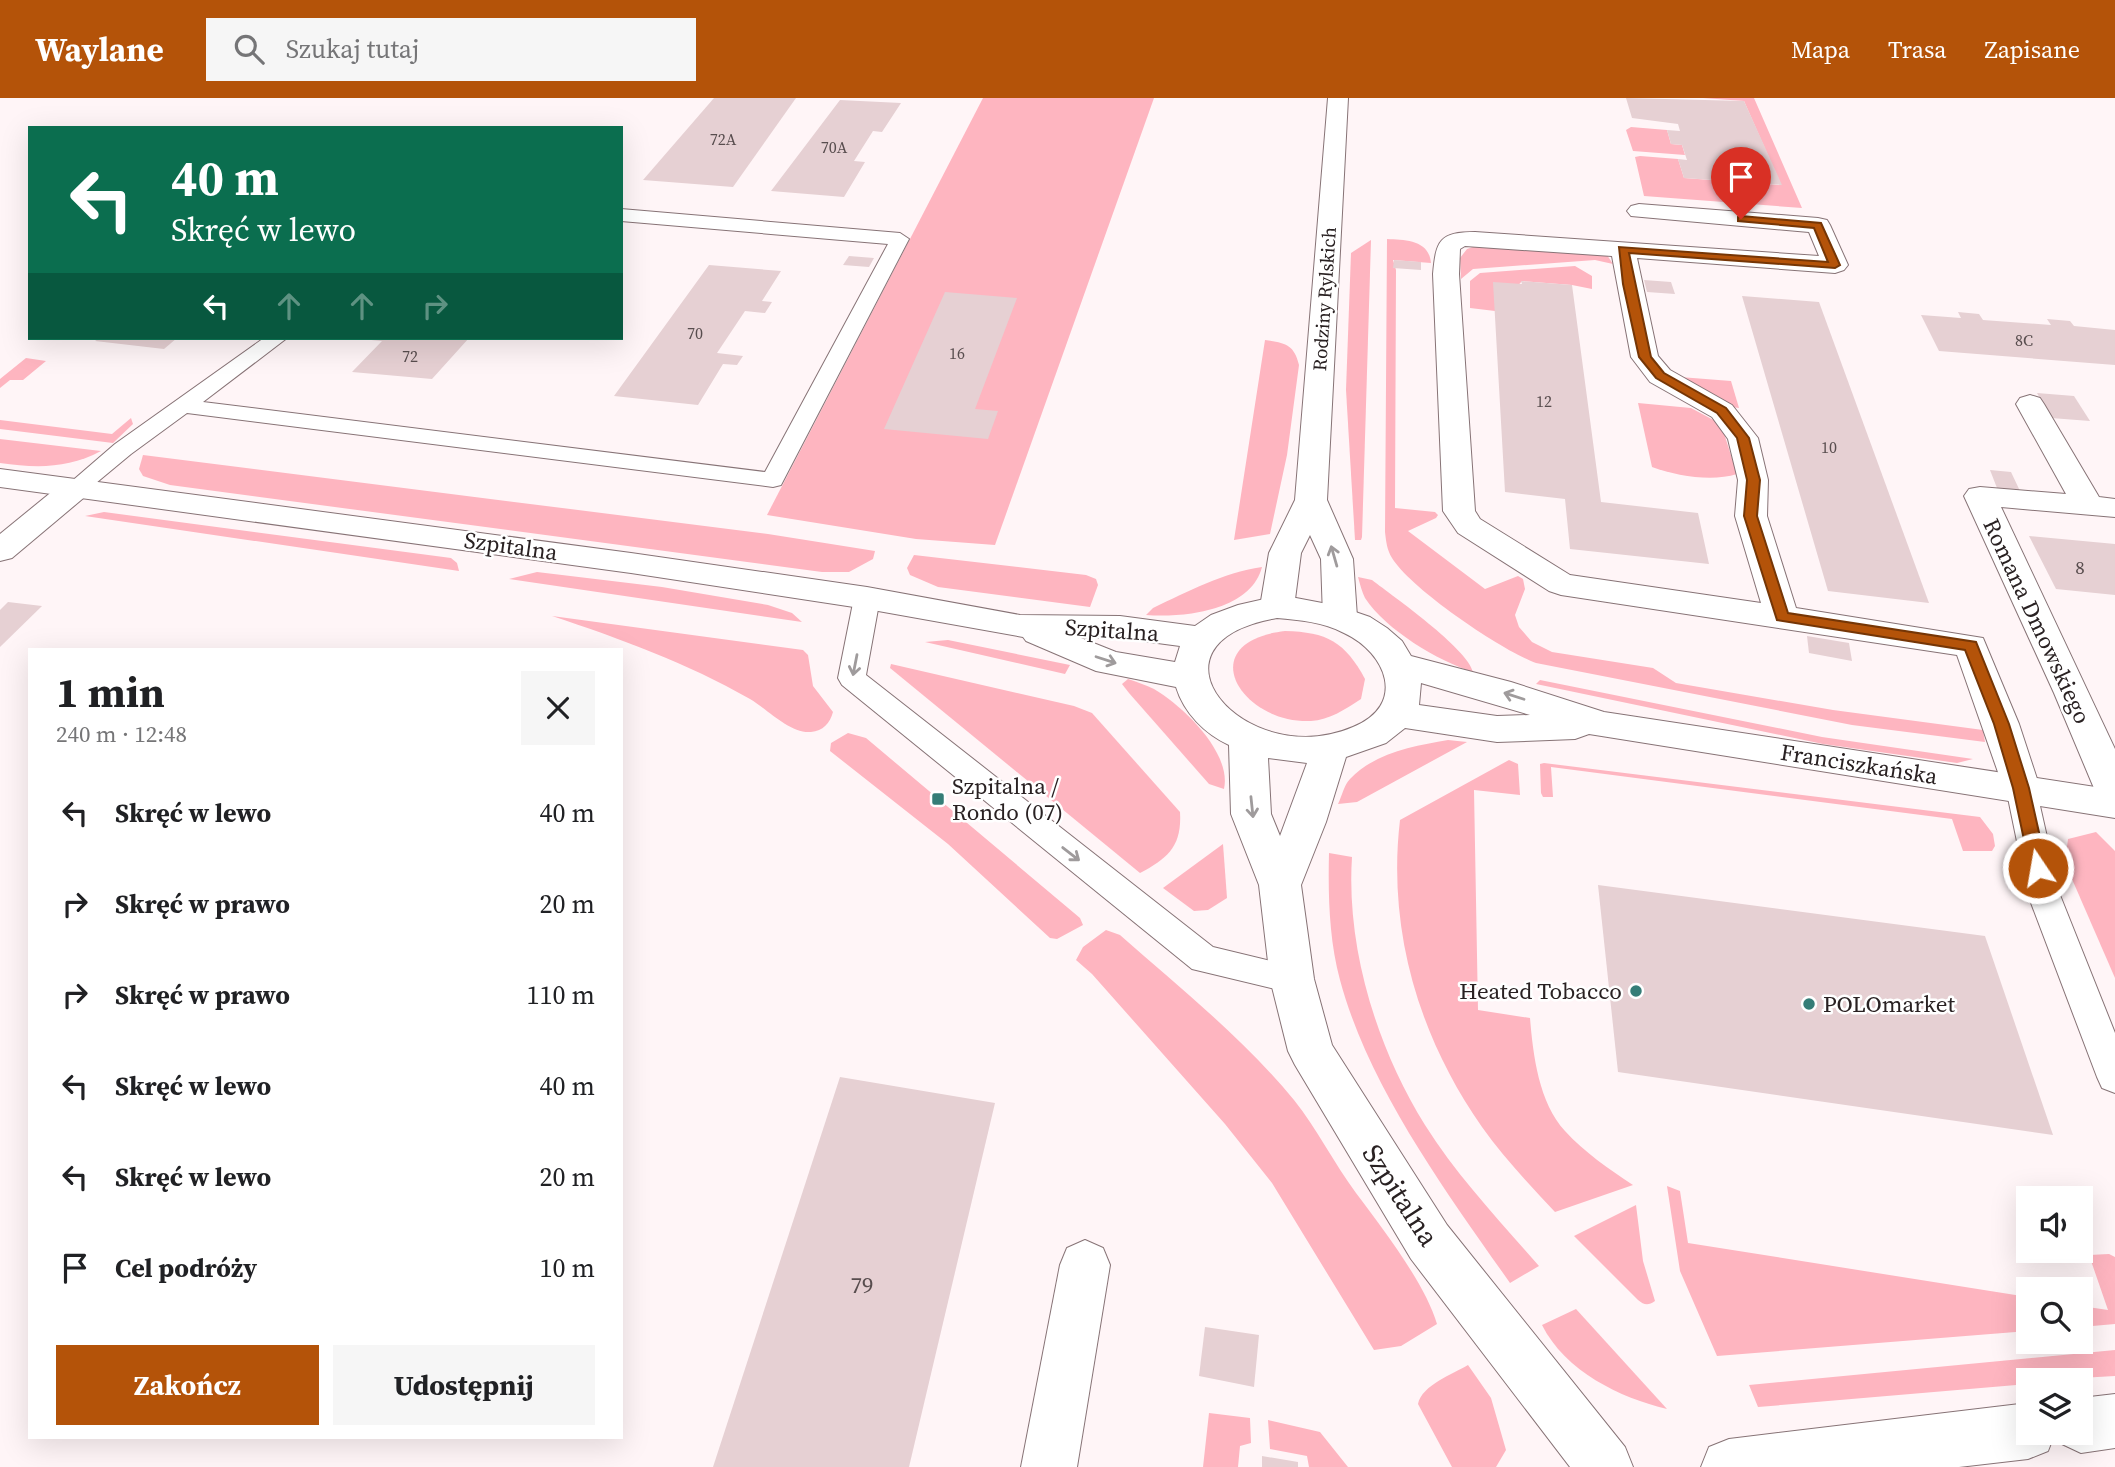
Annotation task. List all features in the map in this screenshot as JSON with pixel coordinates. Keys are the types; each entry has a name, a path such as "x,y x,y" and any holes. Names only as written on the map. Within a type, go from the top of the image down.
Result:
{"street":[{"name":"Rodziny Rylskich","path":"1277,607 1286,553 1311,500 1338,98"},
{"path":"1639,211 1818,225 1835,265 1475,239 1460,240 1448,246 1446,274 1459,511 1469,526 1561,583 1971,646 2001,724 2021,788"},
{"path":"1623,249 1645,357 1660,376 1722,411 1743,438 1753,480 1751,516 1782,617"},
{"path":"2030,404 2101,507"},
{"name":"Szpitalna","path":"0,478 617,561 867,598 1020,626 1120,627 1203,638"},
{"path":"0,551 76,488"},
{"name":"Romana Dmowskiego","path":"2101,507 1980,496 2072,693 2115,793"},
{"name":"Rodziny Rylskich","path":"1311,500 1337,559 1340,617"},
{"path":"1277,607 1309,608 1340,617 1365,629 1386,645 1399,665 1404,690 1396,714 1381,730 1358,743 1330,750 1288,750 1248,739 1220,722 1200,701 1191,677 1193,657 1203,638 1222,622 1248,612 1277,607"},
{"name":"Szpitalna","path":"1020,626 1109,663 1191,677"},
{"name":"Franciszkańska","path":"1399,665 1498,691 1602,725 2115,804"},
{"name":"Franciszkańska","path":"1396,714 1497,729 1602,725"},
{"name":"Szpitalna","path":"1248,739 1251,814 1280,885 1292,979 1311,1051 1429,1242 1605,1467"},
{"name":"Szpitalna","path":"1280,885 1306,822 1330,750"},
{"path":"1049,1467 1085,1265"},
{"path":"2093,1424 2115,1421"},
{"path":"1729,1467 2016,1433"}],"lane":[{"path":"182,406 773,480 900,239 623,215"},
{"path":"76,488 122,449 274,340"},
{"path":"867,598 852,678 1204,959 1292,979"},
{"path":"2021,788 2044,895 2115,1077"}],"shaded area":[{"path":"983,98 1154,98 995,545 916,539 767,515"},
{"path":"1703,98 1754,98 1802,208 1644,196 1635,157 1640,156 1678,159 1684,178 1781,185 1744,101"},
{"path":"1631,127 1667,130 1671,144 1682,145 1685,155 1633,151 1626,130"},
{"path":"1387,239 1409,241 1421,246 1429,255 1431,263 1393,260 1396,270 1395,508 1435,512 1438,515 1436,518 1408,531 1485,589 1518,576 1523,579 1525,589 1515,615 1519,627 1532,642 1552,652 1653,668 1676,683 1833,710 1983,730 1985,742 1852,725 1536,663 1480,632 1418,586 1392,558 1385,532"},
{"path":"1371,240 1362,537 1361,540 1355,540 1346,390 1351,253"},
{"path":"1476,246 1607,255 1613,264 1595,260 1473,269 1461,279 1460,258 1467,249"},
{"path":"1575,266 1592,276 1592,289 1522,281 1495,311 1470,308 1470,281 1480,273"},
{"path":"1265,340 1288,346 1299,365 1287,455 1270,534 1234,540"},
{"path":"26,358 46,361 23,380 10,380 0,388 0,379"},
{"path":"1680,377 1731,381 1739,408 1731,407"},
{"path":"1638,403 1691,408 1721,424 1737,474 1717,478 1694,477 1652,467"},
{"path":"131,418 133,424 113,443 0,429 0,420 112,434"},
{"path":"0,439 101,451 64,464 13,465 0,463"},
{"path":"143,455 768,534 875,551 873,559 849,572 822,572 170,485 143,476 139,469"},
{"path":"104,512 451,558 457,563 459,571 85,516"},
{"path":"914,555 1086,575 1096,579 1098,585 1090,607 938,587 910,575 907,568"},
{"path":"1262,567 1255,582 1244,593 1214,609 1178,615 1146,615 1153,608 1206,583"},
{"path":"537,572 662,587 768,605 792,613 802,622 509,579"},
{"path":"1358,577 1372,580 1428,623 1458,650 1473,672 1444,660 1399,633 1365,598"},
{"path":"552,616 803,650 808,655 813,686 833,712 832,716 819,730 803,732 779,720 750,699 702,674 628,643"},
{"path":"1285,631 1323,637 1342,648 1358,666 1365,679 1361,699 1331,716 1311,721 1286,718 1264,710 1247,697 1236,681 1233,665 1239,650 1256,638"},
{"path":"948,640 1070,665 1065,674 925,642"},
{"path":"891,664 1074,706 1092,713 1180,812 1179,834 1171,850 1140,873 890,668"},
{"path":"1128,679 1166,697 1203,732 1221,761 1224,789 1209,784 1129,693 1122,684"},
{"path":"1540,680 1822,737 1973,759 1957,763 1823,744 1536,684"},
{"path":"848,733 866,738 1080,918 1083,925 1057,939 1050,938 948,844 830,751 831,743"},
{"path":"1448,740 1467,742 1357,802 1338,804 1348,781 1372,762 1396,752"},
{"path":"1509,760 1518,764 1520,795 1474,790 1478,1010 1530,1018 1539,1078 1556,1120 1572,1139 1633,1185 1555,1212 1490,1138 1441,1057 1412,981 1398,902 1400,820"},
{"path":"1540,764 1980,817 1993,834 1995,846 1992,851 1963,851 1952,819 1551,767 1553,797 1543,797"},
{"path":"2096,832 2115,851 2115,978 2065,863 2068,839"},
{"path":"1223,844 1227,898 1208,910 1194,911 1163,888"},
{"path":"1329,853 1352,857 1354,926 1368,996 1392,1063 1408,1095 1451,1162 1539,1266 1510,1283 1412,1138 1370,1060 1353,1020 1340,980 1331,933"},
{"path":"1106,930 1120,935 1210,1014 1254,1056 1294,1100 1413,1274 1437,1324 1401,1346 1374,1350 1272,1183 1225,1124 1092,974 1076,960 1083,947"},
{"path":"1667,1186 1680,1191 1688,1243 2016,1295 2016,1332 1717,1356 1680,1271"},
{"path":"1636,1205 1643,1261 1655,1301 1648,1304 1638,1300 1574,1236"},
{"path":"2109,1254 2115,1257 2115,1324 2093,1326 2093,1308 2108,1310 2092,1263 2093,1255"},
{"path":"1576,1309 1667,1409 1613,1390 1579,1369 1565,1356 1542,1325"},
{"path":"2115,1350 2115,1376 2093,1377 2093,1368 2016,1368 2016,1385 1758,1407 1749,1385 2093,1354"},
{"path":"1468,1365 1491,1398 1506,1450 1496,1467 1452,1467 1418,1404 1425,1391"},
{"path":"1209,1413 1250,1418 1251,1443 1240,1446 1238,1467 1203,1467"},
{"path":"1268,1420 1320,1432 1348,1467 1309,1467 1307,1456 1270,1449"}],"building":[{"path":"714,98 796,98 733,187 643,180"},
{"path":"1626,98 1744,101 1782,185 1684,178 1678,159 1687,160 1682,145 1671,144 1667,130 1680,131 1678,124 1632,118"},
{"path":"840,100 901,103 882,132 873,131 854,161 865,162 844,197 771,191"},
{"path":"849,256 874,258 869,267 843,265"},
{"path":"1394,260 1421,262 1421,270 1393,268"},
{"path":"709,265 781,271 762,301 772,302 765,313 745,311 717,353 743,356 737,365 723,364 698,405 614,396"},
{"path":"1644,280 1671,282 1675,294 1647,292"},
{"path":"1521,281 1572,285 1601,502 1698,513 1709,564 1570,549 1565,499 1505,492 1493,282 1522,284"},
{"path":"945,292 1017,298 975,409 998,411 988,439 884,429"},
{"path":"1742,296 1819,302 1929,603 1828,591"},
{"path":"1958,312 1979,314 1983,320 2051,325 2047,319 2070,321 2074,326 2115,330 2115,365 1939,351 1921,315 1961,318"},
{"path":"97,340 175,340 164,349"},
{"path":"371,340 467,340 432,379 352,372 382,341"},
{"path":"2037,393 2074,396 2090,421 2051,418"},
{"path":"1990,470 2011,472 2020,491 1997,488"},
{"path":"2029,536 2115,544 2115,595 2056,589"},
{"path":"8,602 42,606 0,647 0,610"},
{"path":"1807,636 1849,643 1852,661 1809,653"},
{"name":"POLOmarket","path":"1598,885 1985,936 2053,1135 1618,1072"},
{"path":"840,1077 995,1103 909,1467 713,1467"},
{"path":"1205,1327 1259,1335 1254,1387 1199,1376"},
{"path":"1262,1456 1298,1462 1298,1467 1262,1467"}],"place":[{"name":"Szpitalna / Rondo (07)","path":"938,799"},
{"name":"Heated Tobacco","path":"1636,991"},
{"name":"POLOmarket","path":"1809,1004"}],"route":[{"path":"1741,219 1818,225 1835,265 1623,249 1645,357 1660,376 1722,411 1743,438 1753,480 1751,516 1763,563 1782,617 1971,646 2001,724 2021,788 2038,868"}]}
